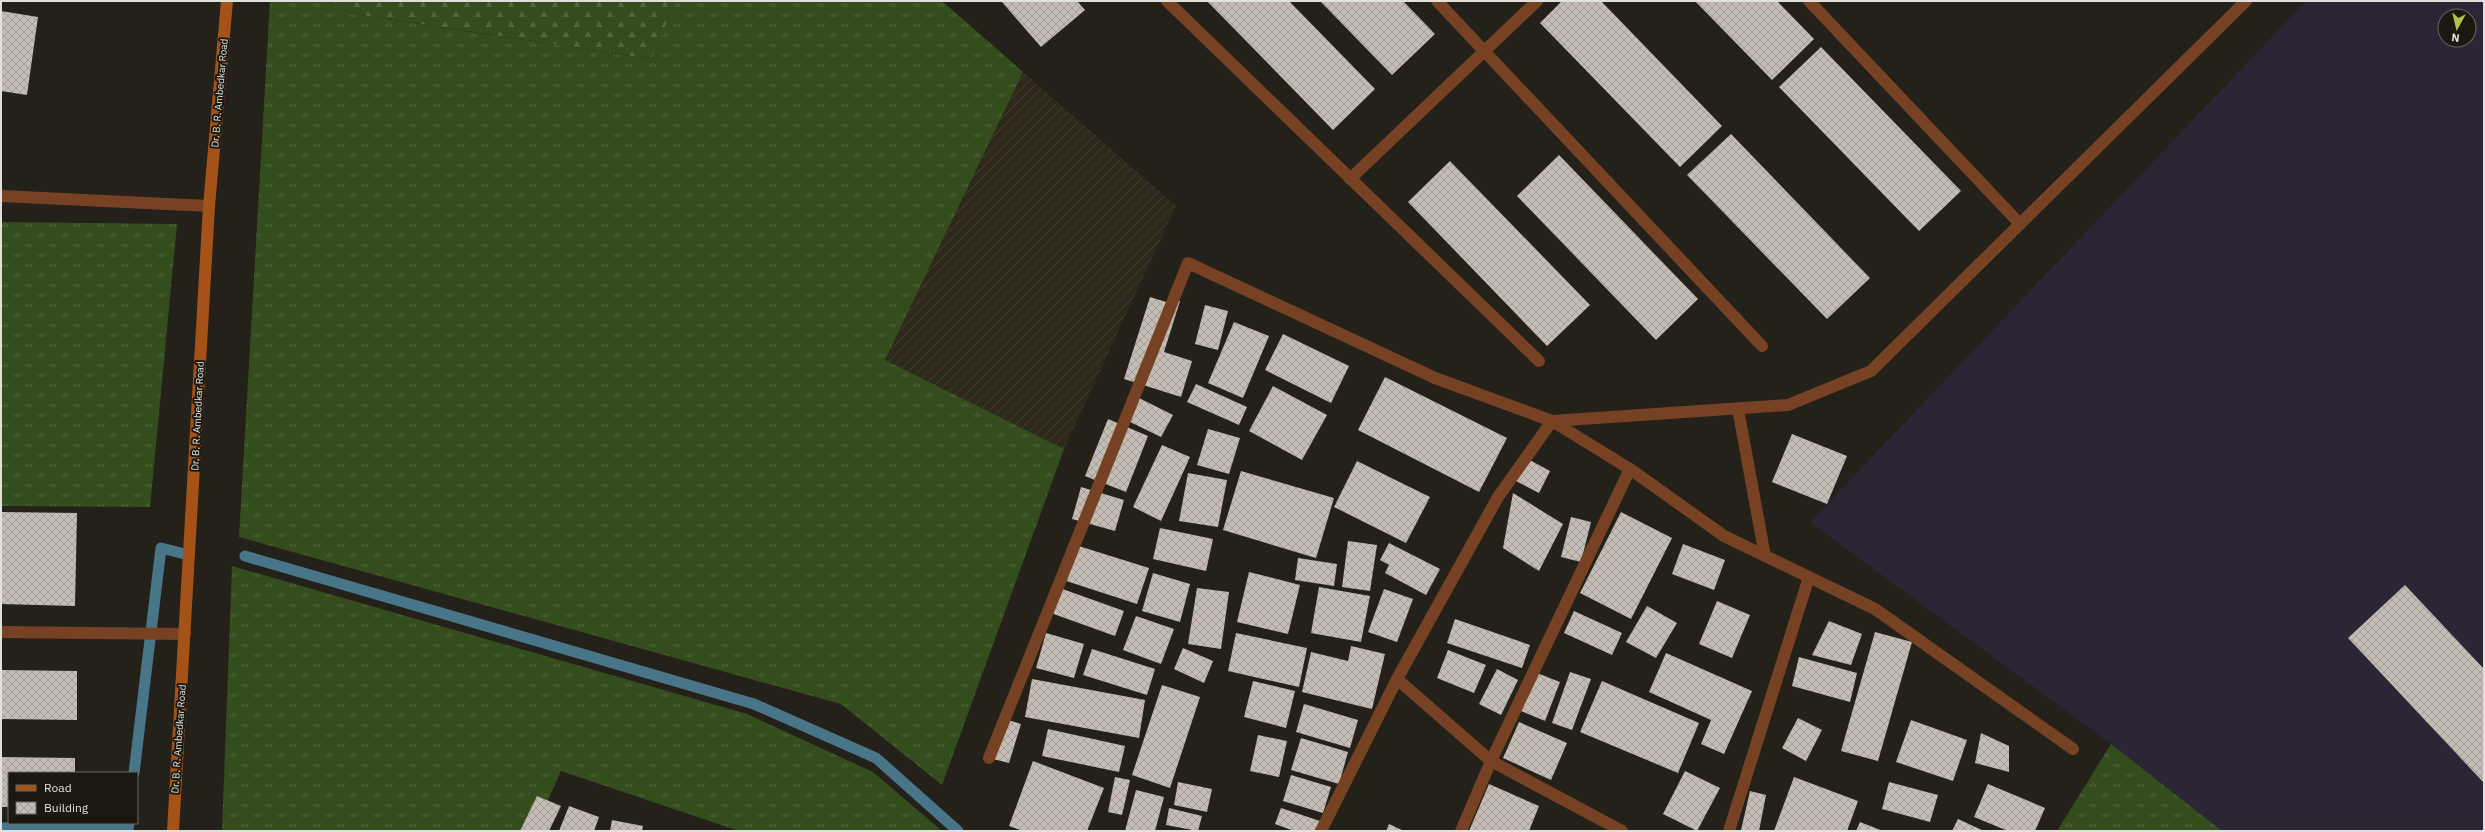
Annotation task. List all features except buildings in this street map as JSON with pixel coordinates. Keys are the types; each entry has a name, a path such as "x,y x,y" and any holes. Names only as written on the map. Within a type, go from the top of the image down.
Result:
{"street":[{"name":"Dr. B. R. Ambedkar Road","path":"173,831 209,206 226,1"},
{"path":"1167,1 1539,361"},
{"path":"1437,1 1483,52 1762,346"},
{"path":"1350,179 1537,1"},
{"path":"1809,1 2020,224"},
{"path":"1552,421 1788,405 1871,371 2246,1"},
{"path":"1,196 209,206"},
{"path":"990,758 1188,263 1434,378 1552,421 1630,469 1724,536 1875,609 2073,749"},
{"path":"1738,409 1765,556"},
{"path":"1321,831 1397,679 1498,497 1552,421"},
{"path":"1461,831 1491,761 1630,469"},
{"path":"1729,831 1809,577"},
{"path":"1,632 185,634"},
{"path":"1397,679 1491,761 1622,831"}],"shaded area":[{"path":"2306,1 2484,1 2484,831 2222,831 2111,744 1810,522"},
{"path":"1023,72 1176,206 1064,449 885,360"}],"green space":[{"path":"270,1 332,1 348,13 650,59 676,1 942,1 1023,72 885,360 1064,449 942,785 841,704 239,537"},
{"path":"332,1 676,1 651,59 348,13"},
{"path":"1,222 177,224 150,507 1,506"},
{"path":"232,566 747,714 873,772 942,831 739,831 561,771 534,831 222,831"},
{"path":"2111,744 2222,831 2057,831"}],"waterway":[{"path":"134,772 161,548 185,554"},
{"path":"245,556 754,704 876,758 958,831"},
{"path":"1,828 128,829 129,824"}]}
